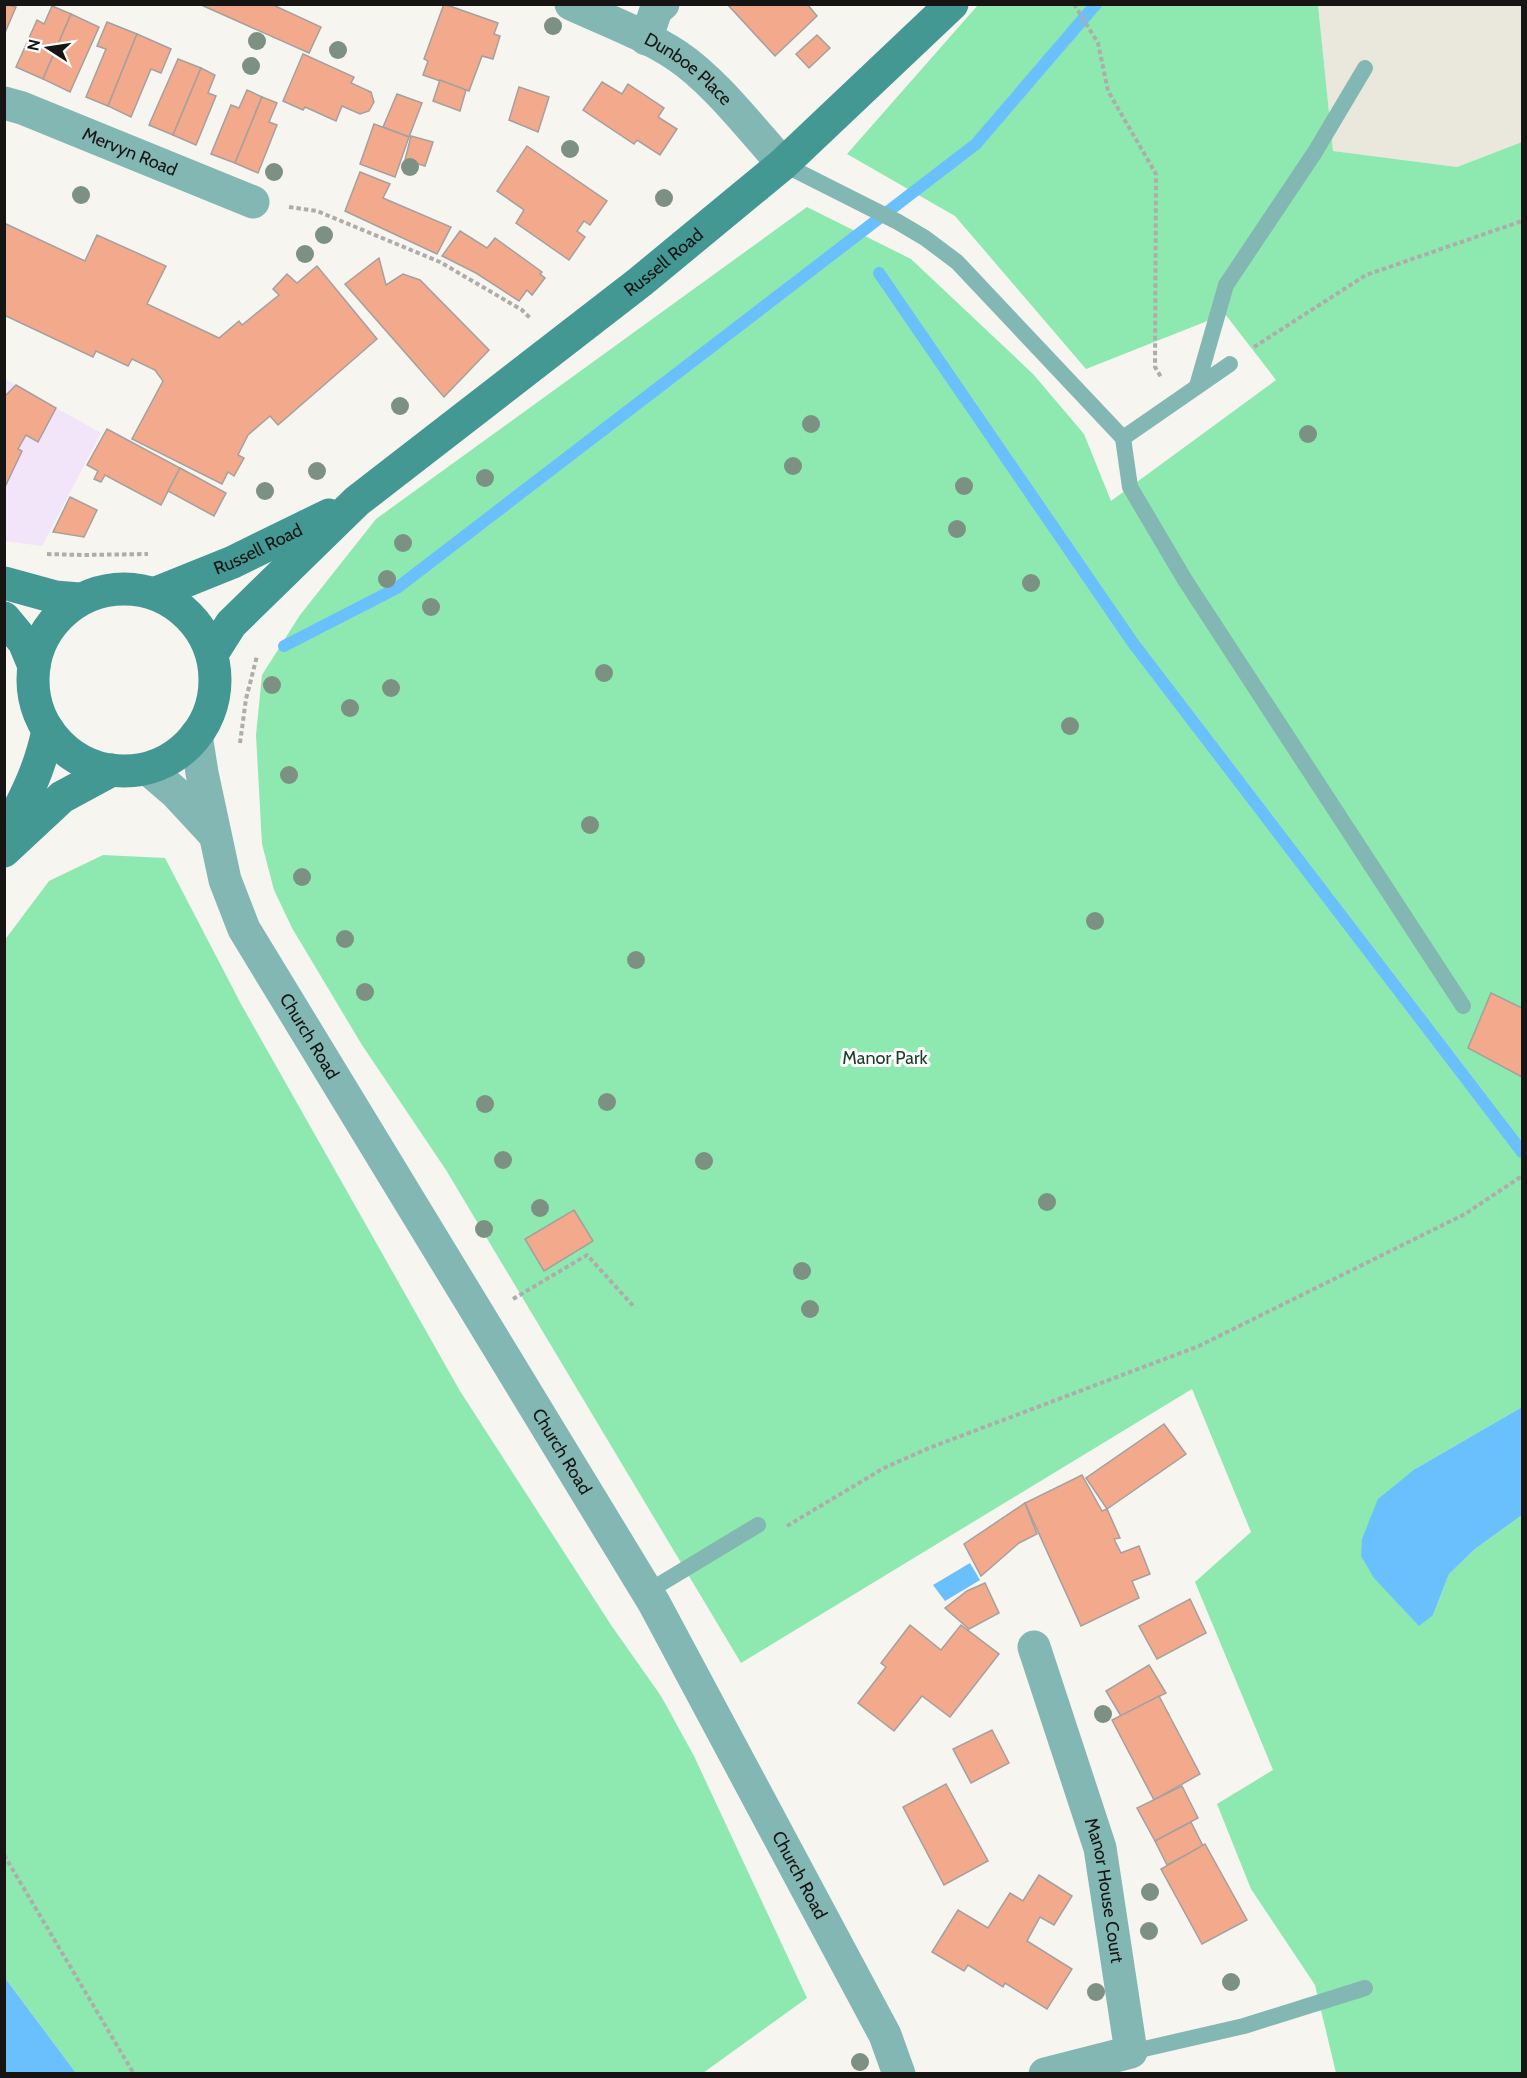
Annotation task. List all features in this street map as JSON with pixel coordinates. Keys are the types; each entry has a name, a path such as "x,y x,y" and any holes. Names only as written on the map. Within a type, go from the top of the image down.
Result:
{"main road":[{"name":"Russell Road","path":"212,654 231,624 357,501 640,282 783,164 952,4"},
{"name":"Russell Road","path":"156,593 233,562 357,501"},
{"path":"4,583 55,597 79,599 105,592 156,593 176,604 200,629 212,654 215,686 209,712 196,735 178,754 148,769 134,772 112,770 87,763 65,750 48,730 35,699 34,666 43,638 60,614 79,599"},
{"path":"4,618 24,642 34,666"},
{"path":"4,838 35,780 44,753 48,730"},
{"path":"4,851 62,797 112,770"}],"street":[{"name":"Dunboe Place","path":"571,4 676,55 705,79 783,164"},
{"path":"646,39 656,10 663,4"},
{"name":"Mervyn Road","path":"4,103 22,108 253,202"},
{"name":"Church Road","path":"196,735 225,880 244,929 647,1592 885,2035 899,2073"},
{"name":"Church Road","path":"148,769 176,793 215,836"},
{"name":"Manor House Court","path":"1034,1647 1100,1848 1131,2052"},
{"path":"1045,2073 1131,2052"}],"lane":[{"path":"1197,386 1226,285 1315,152 1365,68"},
{"path":"783,164 898,222 925,238 957,262 1123,438 1130,487 1179,570 1463,1006"},
{"path":"1123,438 1230,364"},
{"path":"647,1592 758,1525"},
{"path":"1131,2052 1244,2026 1365,1988"}],"path":[{"path":"1074,4 1098,43 1108,91 1156,174 1155,367"},
{"path":"253,202 316,211 440,262 522,310 558,345"},
{"path":"1253,348 1366,275 1522,220"},
{"path":"40,553 82,555 153,553"},
{"path":"240,743 252,670 260,648"},
{"path":"782,1528 884,1468 929,1448 1199,1346 1465,1214 1521,1178"},
{"path":"482,1318 587,1255 635,1308"},
{"path":"4,1855 134,2073"}],"shaded area":[{"path":"1318,5 1522,5 1522,142 1457,167 1333,151"},
{"path":"5,379 101,433 42,546 5,541"}],"green space":[{"name":"Manor Park","path":"978,5 1318,5 1333,151 1457,167 1522,142 1522,1407 1415,1469 1433,1615 1449,1574 1475,1549 1522,1515 1522,2073 1336,2073 1315,1985 1251,1889 1217,1804 1273,1770 1195,1582 1251,1532 1192,1389 741,1663 446,1170 362,1045 292,928 274,890 262,844 256,735 262,675 300,615 376,519 807,207 911,259 1033,374 1084,434 1111,501 1276,380 1225,314 1086,369 955,216 847,154"},
{"path":"103,855 165,858 241,1004 460,1391 611,1625 661,1696 694,1756 807,1998 703,2073 76,2073 5,1978 4,941 49,881"}],"water":[{"path":"1522,1407 1522,1515 1475,1549 1449,1574 1433,1615 1419,1626 1374,1578 1361,1556 1362,1539 1378,1499 1415,1469"},
{"path":"970,1563 980,1580 945,1601 933,1585"},
{"path":"5,1978 76,2073 5,2073"}],"building":[{"path":"4,4 16,7 4,35"},
{"path":"199,4 271,4 321,27 309,53"},
{"path":"444,4 498,23 494,34 500,36 493,59 482,56 469,91 423,75 428,61 424,59"},
{"path":"727,4 807,4 817,16 775,56"},
{"path":"52,6 71,14 43,79 16,67 37,20 44,24"},
{"path":"71,14 99,27 70,92 43,79"},
{"path":"107,22 137,34 108,106 86,97 106,49 97,46"},
{"path":"137,34 171,49 161,73 151,69 131,117 108,106"},
{"path":"817,35 830,48 809,68 796,54"},
{"path":"303,54 354,77 351,83 371,92 374,102 369,111 360,114 342,106 336,121 305,107 303,110 283,101"},
{"path":"178,59 201,68 173,135 149,125"},
{"path":"201,68 215,75 208,93 216,96 196,145 173,135"},
{"path":"440,80 466,90 460,111 433,101"},
{"path":"602,82 622,94 628,84 664,108 658,117 677,129 660,155 637,140 634,144 583,110"},
{"path":"519,87 549,97 538,132 509,120"},
{"path":"247,90 262,97 235,163 211,154 231,105 239,108"},
{"path":"397,94 422,103 409,137 383,127"},
{"path":"262,97 277,103 269,122 277,125 258,173 235,163"},
{"path":"374,124 409,137 395,177 360,164"},
{"path":"411,136 433,142 425,166 405,160"},
{"path":"527,146 607,201 590,225 584,221 577,231 585,237 569,260 516,223 524,210 497,191"},
{"path":"360,172 390,184 383,198 451,227 437,254 345,211"},
{"path":"4,223 85,261 97,235 166,266 147,304 219,338 239,321 242,325 279,295 273,289 287,274 297,283 317,266 377,339 278,425 270,416 248,435 238,455 244,458 234,476 228,472 222,484 132,439 163,381 155,370 132,359 128,366 96,351 93,357 4,315"},
{"path":"460,231 487,248 495,238 542,272 540,274 545,278 532,295 527,290 519,301 476,273 442,256"},
{"path":"379,258 386,285 403,274 420,280 489,350 444,397 345,284"},
{"path":"16,385 56,408 38,442 26,435 18,449 22,451 4,489 4,397"},
{"path":"107,429 180,468 161,505 105,475 101,482 94,479 98,471 87,465"},
{"path":"180,468 226,493 214,516 168,491"},
{"path":"70,497 97,510 84,537 53,532"},
{"path":"1491,993 1522,1008 1522,1077 1468,1048"},
{"path":"574,1210 593,1241 544,1271 525,1239"},
{"path":"1164,1424 1186,1454 1107,1509 1086,1478"},
{"path":"1082,1475 1102,1511 1107,1509 1120,1538 1114,1539 1121,1553 1139,1546 1150,1574 1132,1581 1139,1598 1081,1626 1025,1503"},
{"path":"1025,1503 1037,1534 1019,1543 981,1576 964,1544"},
{"path":"985,1583 999,1613 969,1629 945,1608 967,1591"},
{"path":"1190,1599 1206,1633 1157,1659 1139,1626"},
{"path":"910,1625 941,1650 961,1625 999,1654 950,1717 922,1696 894,1731 858,1703 886,1667 881,1663"},
{"path":"1149,1665 1166,1693 1121,1716 1106,1691"},
{"path":"1159,1696 1200,1774 1154,1800 1112,1720"},
{"path":"992,1730 1009,1763 971,1783 953,1749"},
{"path":"946,1784 988,1861 944,1885 903,1807"},
{"path":"1182,1786 1198,1818 1155,1841 1137,1808"},
{"path":"1191,1822 1203,1846 1167,1865 1155,1841"},
{"path":"1205,1844 1247,1920 1202,1944 1161,1869"},
{"path":"1039,1875 1072,1896 1054,1925 1040,1917 1027,1941 1072,1969 1047,2009 1005,1983 1003,1987 968,1965 964,1971 932,1952 958,1910 988,1928 1010,1893 1023,1901"}],"waterway":[{"path":"284,646 397,588 976,144 1096,4"},
{"path":"879,273 1133,643 1522,1152"}]}
